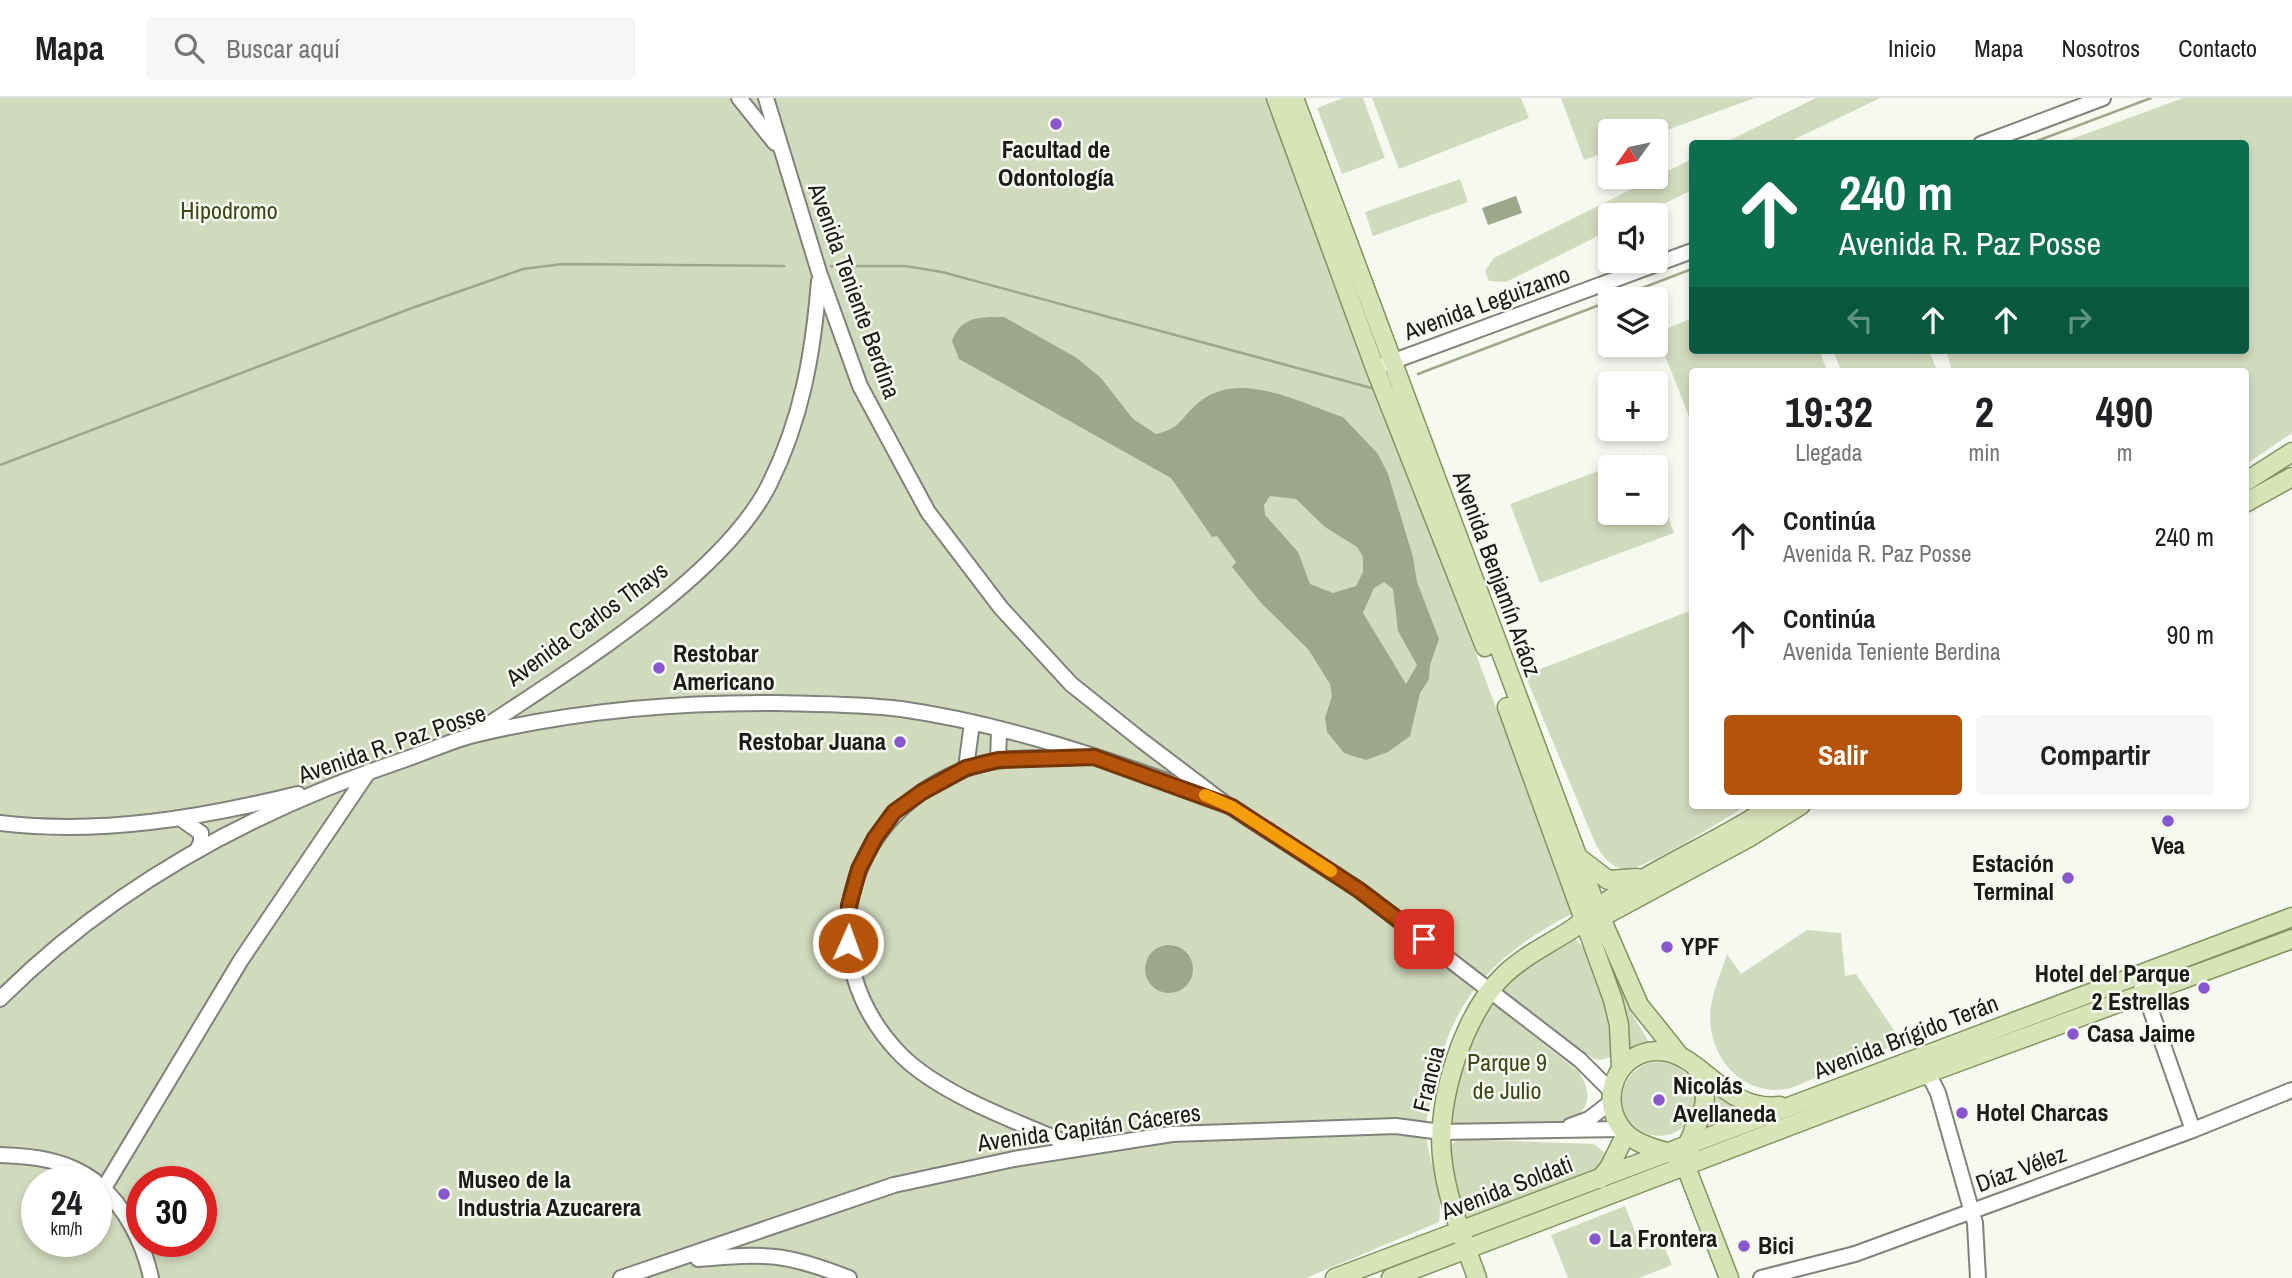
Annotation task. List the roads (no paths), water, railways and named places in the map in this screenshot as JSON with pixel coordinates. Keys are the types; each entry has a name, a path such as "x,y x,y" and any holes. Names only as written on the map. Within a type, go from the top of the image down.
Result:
{"main road":[{"name":"Avenida Benjamín Aráoz","path":"1276,98 1384,365 1575,853 1594,916 1619,1025 1615,1084"},
{"name":"Avenida Benjamín Aráoz","path":"1294,98 1384,365 1489,656 1594,916 1650,1022 1679,1055"},
{"path":"2249,479 2292,452"},
{"path":"2249,501 2292,477"},
{"path":"1594,916 1651,875 1767,809"},
{"path":"1594,916 1627,903 1748,838 1795,809"},
{"path":"1575,853 1608,880 1624,881 1651,875"},
{"path":"1620,964 1618,928 1627,903"},
{"name":"Francia","path":"1477,1278 1446,1182 1441,1132 1454,1066 1470,1027 1503,975 1535,949 1594,916"},
{"name":"Avenida Brígido Terán","path":"1687,1153 1811,1100 2292,916"},
{"name":"Avenida Brígido Terán","path":"1687,1153 1925,1074 2292,939"},
{"path":"1600,1179 1609,1168 1624,1131 1615,1084 1641,1054 1667,1051 1679,1055 1740,1099 1759,1107 1811,1100"},
{"path":"1697,1070 1703,1082 1706,1107 1687,1153 1729,1278"},
{"path":"1624,1131 1653,1161"},
{"path":"1653,1161 1668,1146 1687,1153"},
{"path":"1653,1161 1687,1153"},
{"path":"1653,1161 1687,1153"},
{"name":"Avenida Soldati","path":"1335,1278 1653,1161"},
{"name":"Avenida Soldati","path":"1391,1278 1467,1249 1653,1161"}],"street":[{"path":"739,98 780,149"},
{"name":"Avenida Teniente Berdina","path":"766,98 819,272 860,386 928,512 1001,608 1072,684 1223,802 1359,890 1586,1065 1602,1072 1615,1084"},
{"path":"1992,140 2103,98"},
{"name":"Avenida Leguizamo","path":"1384,365 1689,252"},
{"name":"Avenida Carlos Thays","path":"472,736 657,607 732,538 755,508 768,487 793,431 813,352 819,272"},
{"name":"Avenida R. Paz Posse","path":"0,999 107,908 155,874 197,850 327,787 369,771 472,736 585,715 664,705 718,702 852,704 911,711 972,723 1094,757 1223,802"},
{"path":"966,768 972,723"},
{"path":"998,760 999,731"},
{"path":"1080,1149 952,1091 909,1061 868,1015 853,980 848,943 849,905 859,869 875,838 894,812 922,792 966,768 998,760 1094,757"},
{"path":"110,1166 241,961 369,771"},
{"path":"0,823 100,825 181,819 218,814 327,787"},
{"path":"181,819 201,834 201,843 197,850"},
{"path":"2138,974 2193,1130"},
{"path":"1938,1093 1944,1074 1957,1062"},
{"path":"1896,1067 1912,1067 1925,1074 1938,1093 1972,1211 1978,1278"},
{"path":"1556,1131 1590,1119 1615,1084"},
{"name":"Díaz Vélez","path":"1761,1278 1854,1254 2193,1130 2292,1090"},
{"name":"Avenida Capitán Cáceres","path":"621,1278 894,1185 1014,1159 1172,1134 1396,1126 1441,1132 1624,1131"},
{"path":"0,1155 29,1156 68,1166"},
{"path":"112,1204 145,1251 151,1278"},
{"path":"676,1261 754,1254 780,1255 805,1261 849,1278"}],"waterway":[{"path":"2040,140 2151,98"},
{"path":"0,465 412,308 523,269 563,264 784,266"},
{"path":"831,266 905,266 942,272 1375,389"},
{"path":"1645,287 1689,270"},
{"path":"1418,374 1598,306"}],"place":[{"name":"Facultad de Odontología","path":"1056,124"},
{"name":"Restobar Americano","path":"659,668"},
{"name":"Restobar Juana","path":"900,742"},
{"name":"Vea","path":"2168,821"},
{"name":"Estación Terminal","path":"2068,878"},
{"name":"YPF","path":"1667,947"},
{"name":"Hotel del Parque 2 Estrellas","path":"2204,988"},
{"name":"Casa Jaime","path":"2073,1034"},
{"name":"Nicolás Avellaneda","path":"1659,1100"},
{"name":"Hotel Charcas","path":"1962,1113"},
{"name":"Museo de la Industria Azucarera","path":"444,1194"},
{"name":"La Frontera","path":"1595,1239"},
{"name":"Bici","path":"1744,1246"}],"park label":[{"name":"Hipodromo","path":"229,211"},
{"name":"Parque 9 de Julio","path":"1507,1077"}]}
